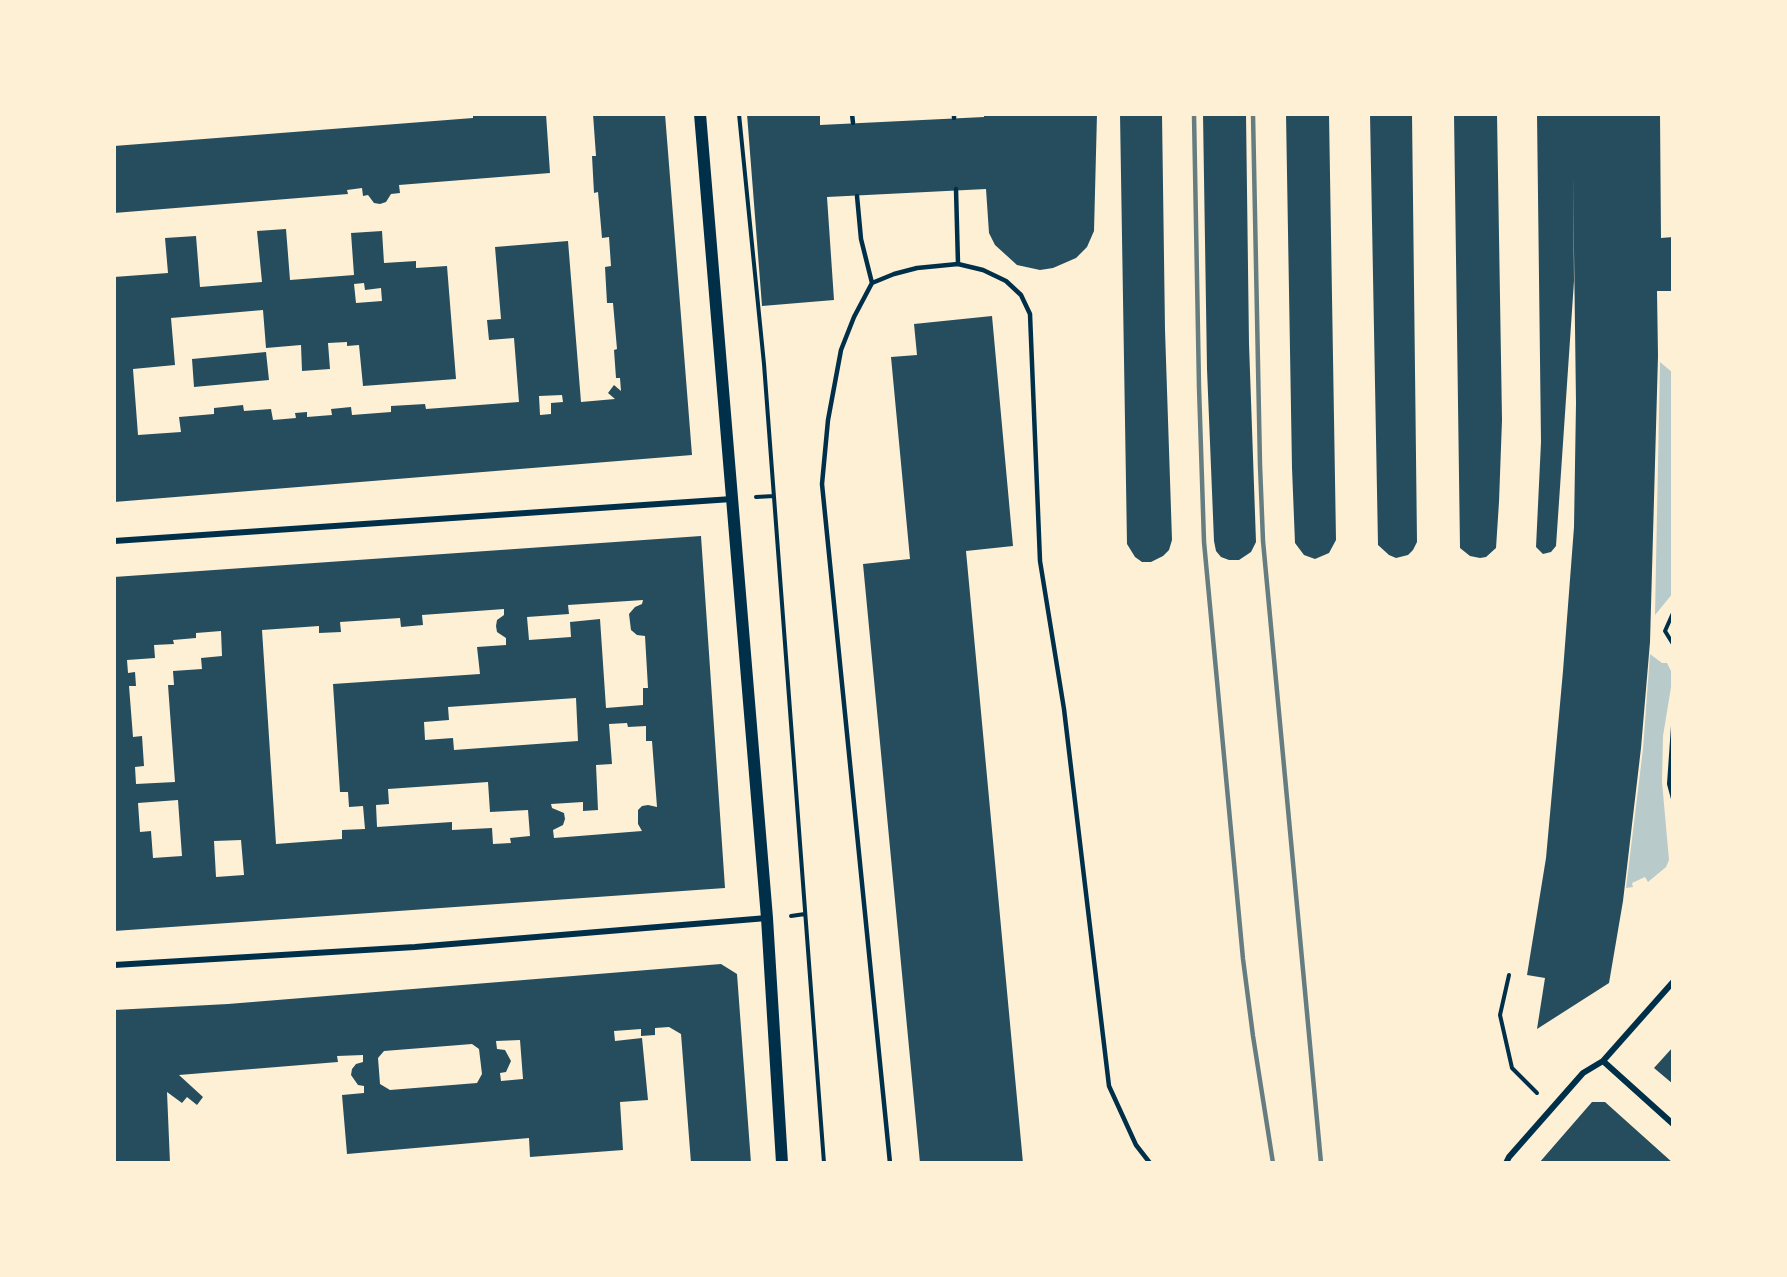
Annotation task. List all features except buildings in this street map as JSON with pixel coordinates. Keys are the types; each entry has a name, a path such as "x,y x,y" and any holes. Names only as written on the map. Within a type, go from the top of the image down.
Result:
{"main road":[{"path":"700,114 766,918 782,1163"}],"street":[{"path":"114,541 732,499"},
{"path":"114,964 415,947 766,918"},
{"path":"1506,1163 1583,1073 1603,1061 1673,982"},
{"path":"1603,1061 1673,1124"}],"lane":[{"path":"852,114 853,123"},
{"path":"956,189 958,264"},
{"path":"857,196 861,239 872,283"},
{"path":"890,1163 822,484 828,420 841,350 854,316 872,283 909,270 958,264 983,270 1006,281 1021,296 1030,314 1040,561 1064,709 1109,1086 1136,1145 1150,1163"}],"path":[{"path":"739,114 764,364 824,1163"},
{"path":"1673,613 1665,631 1673,644"},
{"path":"1673,726 1669,784 1673,799"},
{"path":"1673,912 1673,925"},
{"path":"1509,975 1500,1015 1512,1068 1553,1108"}],"shaded area":[{"path":"1660,362 1673,373 1673,593 1655,615"},
{"path":"1650,654 1662,663 1667,663 1673,675 1663,736 1662,782 1669,860 1666,867 1648,882 1645,877 1632,883 1633,887 1626,888 1643,749"}],"railway":[{"path":"1194,114 1204,542 1243,959 1273,1163"},
{"path":"1253,114 1263,541 1321,1163"}]}
